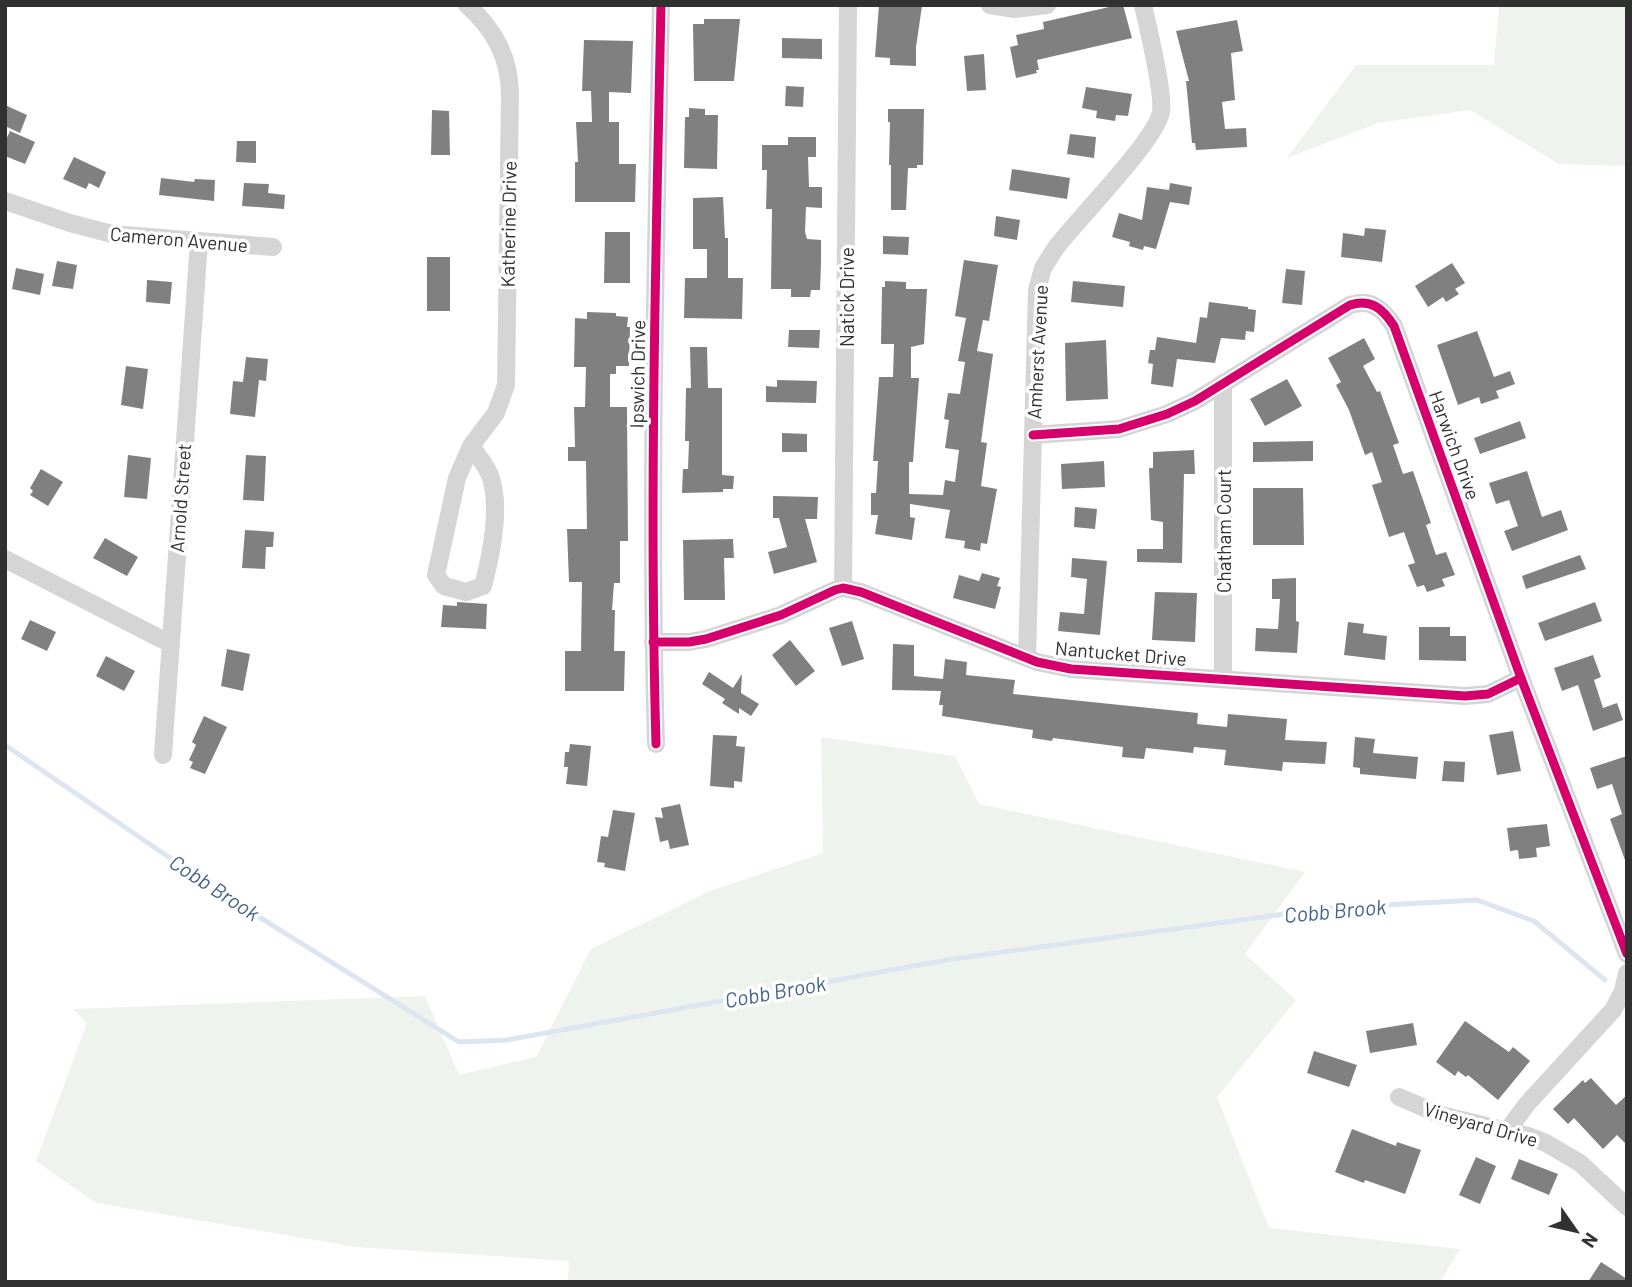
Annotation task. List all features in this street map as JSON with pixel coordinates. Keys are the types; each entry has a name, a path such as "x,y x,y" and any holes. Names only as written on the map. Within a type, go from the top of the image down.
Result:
{"street":[{"name":"Katherine Drive","path":"467,5 489,27 503,51 510,93 506,385 496,413 471,446 457,478 436,575 444,586 466,592 483,586 490,560 495,493 489,473 471,446"},
{"name":"Ipswich Drive","path":"656,744 653,642 654,394 661,5"},
{"name":"Natick Drive","path":"843,588 848,5"},
{"path":"990,5 1015,9 1048,5"},
{"name":"Amherst Avenue","path":"1027,658 1037,290 1043,268 1062,240 1146,141 1156,125 1160,113 1160,96 1143,5"},
{"name":"Cameron Avenue","path":"5,201 112,234 273,247"},
{"name":"Arnold Street","path":"163,755 199,242"},
{"name":"Harwich Drive","path":"1033,435 1119,429 1143,423 1181,408 1350,305 1366,303 1382,310 1394,326 1521,678 1627,954"},
{"name":"Chatham Court","path":"1223,383 1223,680"},
{"path":"5,559 169,643"},
{"path":"653,642 689,642 714,637 781,615 826,593 843,588"},
{"name":"Nantucket Drive","path":"843,588 861,592 1027,658 1071,669 1465,696 1488,694 1521,678"},
{"path":"1507,1131 1527,1104 1613,1010 1627,973"},
{"name":"Vineyard Drive","path":"1398,1097 1441,1115 1537,1139 1580,1163 1627,1207"}],"shaded area":[{"path":"1499,5 1627,5 1627,166 1559,164 1470,110 1378,123 1287,158 1356,65 1494,65"},
{"path":"821,737 955,756 979,804 1305,872 1245,954 1296,1000 1217,1097 1269,1228 1460,1249 1440,1282 568,1282 569,1261 356,1247 96,1203 36,1161 87,1023 73,1009 425,996 459,1075 536,1057 591,949 710,891 823,853"}],"building":[{"path":"879,5 922,6 916,66 890,65 890,58 875,57"},
{"path":"1123,5 1132,38 1037,60 1037,73 1016,78 1010,47 1018,45 1016,35 1044,29 1043,22"},
{"path":"704,19 740,19 734,81 694,81 693,24 704,24"},
{"path":"1237,20 1243,51 1231,53 1235,100 1222,102 1225,129 1246,128 1247,147 1196,150 1195,143 1192,143 1186,81 1189,81 1176,31"},
{"path":"782,38 822,39 822,59 782,58"},
{"path":"584,40 633,41 631,93 609,92 609,122 619,122 619,164 636,164 635,202 575,202 575,162 578,162 576,122 592,122 591,91 582,91"},
{"path":"984,54 986,90 967,91 964,56"},
{"path":"786,86 804,87 803,107 785,106"},
{"path":"1086,87 1132,94 1128,116 1116,115 1115,121 1096,118 1097,111 1082,108"},
{"path":"5,105 27,115 20,133 5,126"},
{"path":"689,108 705,109 705,115 718,115 717,169 684,168 685,117 689,117"},
{"path":"888,109 924,109 923,165 908,168 906,210 891,210"},
{"path":"432,110 449,111 450,155 431,155"},
{"path":"10,131 35,142 25,164 5,156 5,142"},
{"path":"1070,134 1096,137 1094,158 1067,154"},
{"path":"788,137 816,137 816,157 808,157 809,187 822,187 822,208 806,207 805,232 807,239 821,240 820,290 811,290 810,297 791,297 791,289 771,289 772,209 766,209 767,170 762,170 762,145 788,145"},
{"path":"237,141 256,141 256,163 236,162"},
{"path":"74,157 106,172 99,188 89,183 86,189 63,179"},
{"path":"1012,169 1070,178 1067,199 1009,190"},
{"path":"161,178 194,182 195,179 215,180 214,201 159,195"},
{"path":"244,183 269,184 268,193 285,195 284,209 242,206"},
{"path":"1170,183 1192,187 1189,205 1170,202 1156,249 1144,246 1143,250 1129,246 1130,242 1112,237 1119,213 1142,220 1147,187 1169,190"},
{"path":"723,197 725,238 728,238 728,278 743,278 742,319 684,318 685,278 707,278 707,249 693,249 693,198"},
{"path":"996,216 1020,220 1017,240 994,236"},
{"path":"1365,228 1386,230 1382,262 1341,257 1343,233 1364,236"},
{"path":"605,232 630,232 630,283 604,283"},
{"path":"883,236 909,237 908,255 883,254"},
{"path":"427,257 450,257 450,311 427,311"},
{"path":"964,260 998,265 989,321 983,320 977,351 993,354 981,442 987,443 981,486 997,489 987,544 981,543 980,551 964,548 965,541 945,538 950,510 910,504 910,517 915,518 912,540 875,534 878,515 871,515 871,493 876,493 878,461 873,461 879,377 893,377 894,344 881,344 882,287 885,287 885,281 906,282 906,289 927,289 924,344 911,347 911,378 919,378 913,462 909,462 909,494 943,495 945,480 955,482 959,450 945,448 949,420 944,419 948,393 960,394 965,362 958,361 966,318 955,316"},
{"path":"57,261 77,265 73,289 52,286"},
{"path":"1452,263 1465,283 1455,289 1459,294 1446,302 1443,297 1428,307 1415,286"},
{"path":"16,268 44,274 40,295 12,289"},
{"path":"1286,269 1305,271 1302,305 1282,303"},
{"path":"147,280 172,282 170,304 146,302"},
{"path":"1073,281 1125,286 1123,307 1071,302"},
{"path":"1209,302 1256,310 1254,332 1246,331 1245,340 1221,338 1215,363 1177,359 1173,387 1151,384 1153,364 1148,363 1150,350 1155,350 1157,337 1196,343 1200,317 1207,318"},
{"path":"587,312 616,313 616,316 628,317 627,327 630,327 629,366 616,366 616,374 610,374 610,407 627,407 628,541 620,541 620,583 614,583 612,610 615,610 614,651 625,651 624,691 565,691 565,651 581,651 582,582 569,582 567,529 587,529 586,461 568,461 568,447 575,447 574,407 585,407 586,367 574,367 575,318 587,319"},
{"path":"789,330 820,330 819,348 788,347"},
{"path":"1477,331 1494,377 1510,371 1515,384 1496,391 1499,398 1481,404 1479,397 1458,405 1437,345"},
{"path":"1364,338 1375,359 1363,366 1377,392 1380,391 1399,443 1393,445 1403,474 1413,471 1431,523 1426,525 1436,555 1446,552 1455,575 1442,579 1445,586 1427,592 1424,585 1417,587 1408,565 1415,563 1404,532 1389,537 1372,485 1382,482 1372,452 1365,455 1349,410 1336,385 1341,382 1328,358"},
{"path":"1106,340 1108,399 1066,401 1065,343"},
{"path":"690,347 707,347 708,388 722,388 722,475 734,476 733,489 723,489 723,492 682,493 683,469 688,469 689,441 685,441 686,388 691,388"},
{"path":"246,357 268,359 266,381 259,380 255,417 230,414 233,381 243,382"},
{"path":"126,366 148,369 143,409 121,405"},
{"path":"1287,379 1302,406 1265,426 1250,399"},
{"path":"777,380 817,381 816,403 766,402 766,386 777,387"},
{"path":"1520,421 1526,438 1480,454 1474,438"},
{"path":"782,433 807,434 807,452 782,452"},
{"path":"1313,441 1313,461 1253,462 1253,442"},
{"path":"1194,450 1195,474 1184,474 1182,563 1137,562 1137,549 1163,549 1163,522 1151,520 1149,468 1153,468 1153,452"},
{"path":"128,455 151,458 147,499 124,497"},
{"path":"246,455 266,456 264,501 243,500"},
{"path":"1104,461 1105,487 1062,489 1061,464"},
{"path":"41,469 63,482 48,506 30,495 33,491 30,488"},
{"path":"1527,471 1542,517 1561,510 1568,530 1512,551 1504,531 1518,526 1509,500 1496,504 1489,483"},
{"path":"1253,488 1303,488 1304,545 1253,545"},
{"path":"773,496 818,497 817,519 805,519 817,562 774,574 768,552 787,547 779,518 773,518"},
{"path":"1075,507 1097,509 1095,529 1074,527"},
{"path":"245,530 274,532 273,547 266,547 265,569 242,568"},
{"path":"105,538 138,557 127,576 93,558"},
{"path":"733,539 734,558 724,558 725,600 684,600 683,540"},
{"path":"1580,555 1586,569 1526,589 1522,576"},
{"path":"1072,558 1107,561 1100,635 1058,631 1060,612 1084,614 1087,579 1071,577"},
{"path":"982,573 1000,578 997,586 1001,587 995,609 953,598 959,575 979,581"},
{"path":"1296,578 1296,621 1299,622 1297,653 1255,651 1256,628 1278,629 1280,599 1272,599 1272,579"},
{"path":"1155,592 1197,593 1195,642 1152,640"},
{"path":"457,602 487,604 486,629 441,627 443,605 457,606"},
{"path":"1595,602 1602,621 1545,641 1538,623"},
{"path":"30,620 56,632 47,651 21,639"},
{"path":"852,621 864,659 842,666 829,628"},
{"path":"1348,622 1364,624 1363,633 1387,636 1385,660 1344,655"},
{"path":"1419,627 1450,627 1450,636 1466,636 1466,661 1419,660"},
{"path":"790,640 815,671 796,686 772,655"},
{"path":"893,644 914,645 914,676 943,679 945,659 967,662 966,675 1015,680 1013,694 1198,713 1197,724 1227,727 1228,714 1287,719 1285,740 1327,742 1325,764 1283,762 1282,771 1224,765 1226,750 1194,747 1193,753 1146,748 1144,759 1122,757 1123,747 1032,738 1033,730 942,716 943,705 939,705 941,691 892,690"},
{"path":"227,649 250,654 243,691 221,686"},
{"path":"1593,655 1601,677 1594,680 1603,708 1617,703 1623,720 1593,731 1578,685 1562,691 1554,668"},
{"path":"106,656 135,671 124,691 96,676"},
{"path":"709,672 733,688 742,674 741,693 759,704 751,716 739,708 739,714 722,703 725,699 702,684"},
{"path":"204,716 227,727 205,774 190,768 193,762 189,760 196,745 192,742"},
{"path":"1513,731 1521,771 1497,775 1489,735"},
{"path":"713,735 737,736 736,746 745,747 742,782 734,781 734,788 710,786"},
{"path":"1355,737 1375,739 1373,753 1418,757 1416,779 1360,774 1360,768 1353,767"},
{"path":"570,744 591,746 587,786 566,784 568,767 564,767 565,752 569,752"},
{"path":"1627,756 1625,860 1610,819 1622,814 1612,784 1597,789 1590,768"},
{"path":"1444,761 1465,762 1464,782 1442,781"},
{"path":"680,804 689,845 670,849 668,840 660,842 655,817 663,818 661,808"},
{"path":"613,810 635,813 625,871 604,867 605,863 597,862 601,836 608,837"},
{"path":"1547,824 1550,846 1536,848 1537,857 1519,859 1518,850 1510,851 1507,828"},
{"path":"1465,1021 1509,1052 1513,1047 1530,1061 1498,1100 1468,1075 1466,1077 1458,1071 1455,1076 1436,1062"},
{"path":"1413,1023 1417,1045 1370,1053 1366,1031"},
{"path":"1314,1051 1357,1065 1349,1087 1307,1073"},
{"path":"1591,1078 1616,1105 1627,1095 1627,1145 1617,1135 1603,1149 1574,1118 1568,1124 1553,1109 1583,1080 1585,1083"},
{"path":"1352,1129 1396,1146 1397,1142 1421,1150 1405,1194 1335,1172"},
{"path":"1476,1157 1496,1166 1480,1204 1459,1195"},
{"path":"1519,1159 1558,1174 1549,1195 1511,1179"},
{"path":"1601,1262 1627,1279 1627,1282 1588,1282"}],"waterway":[{"name":"Cobb Brook","path":"5,745 224,895 459,1042 507,1040 952,959 1329,908 1477,900 1534,921 1605,980"}],"cycle path":[{"path":"656,744 653,467 661,5"},
{"path":"1033,435 1119,429 1167,414 1195,401 1350,305 1364,303 1381,310 1394,326 1521,678 1627,954"},
{"path":"653,642 706,639 781,615 843,588 861,592 1037,662 1071,669 1465,696 1488,694 1521,678"}]}
